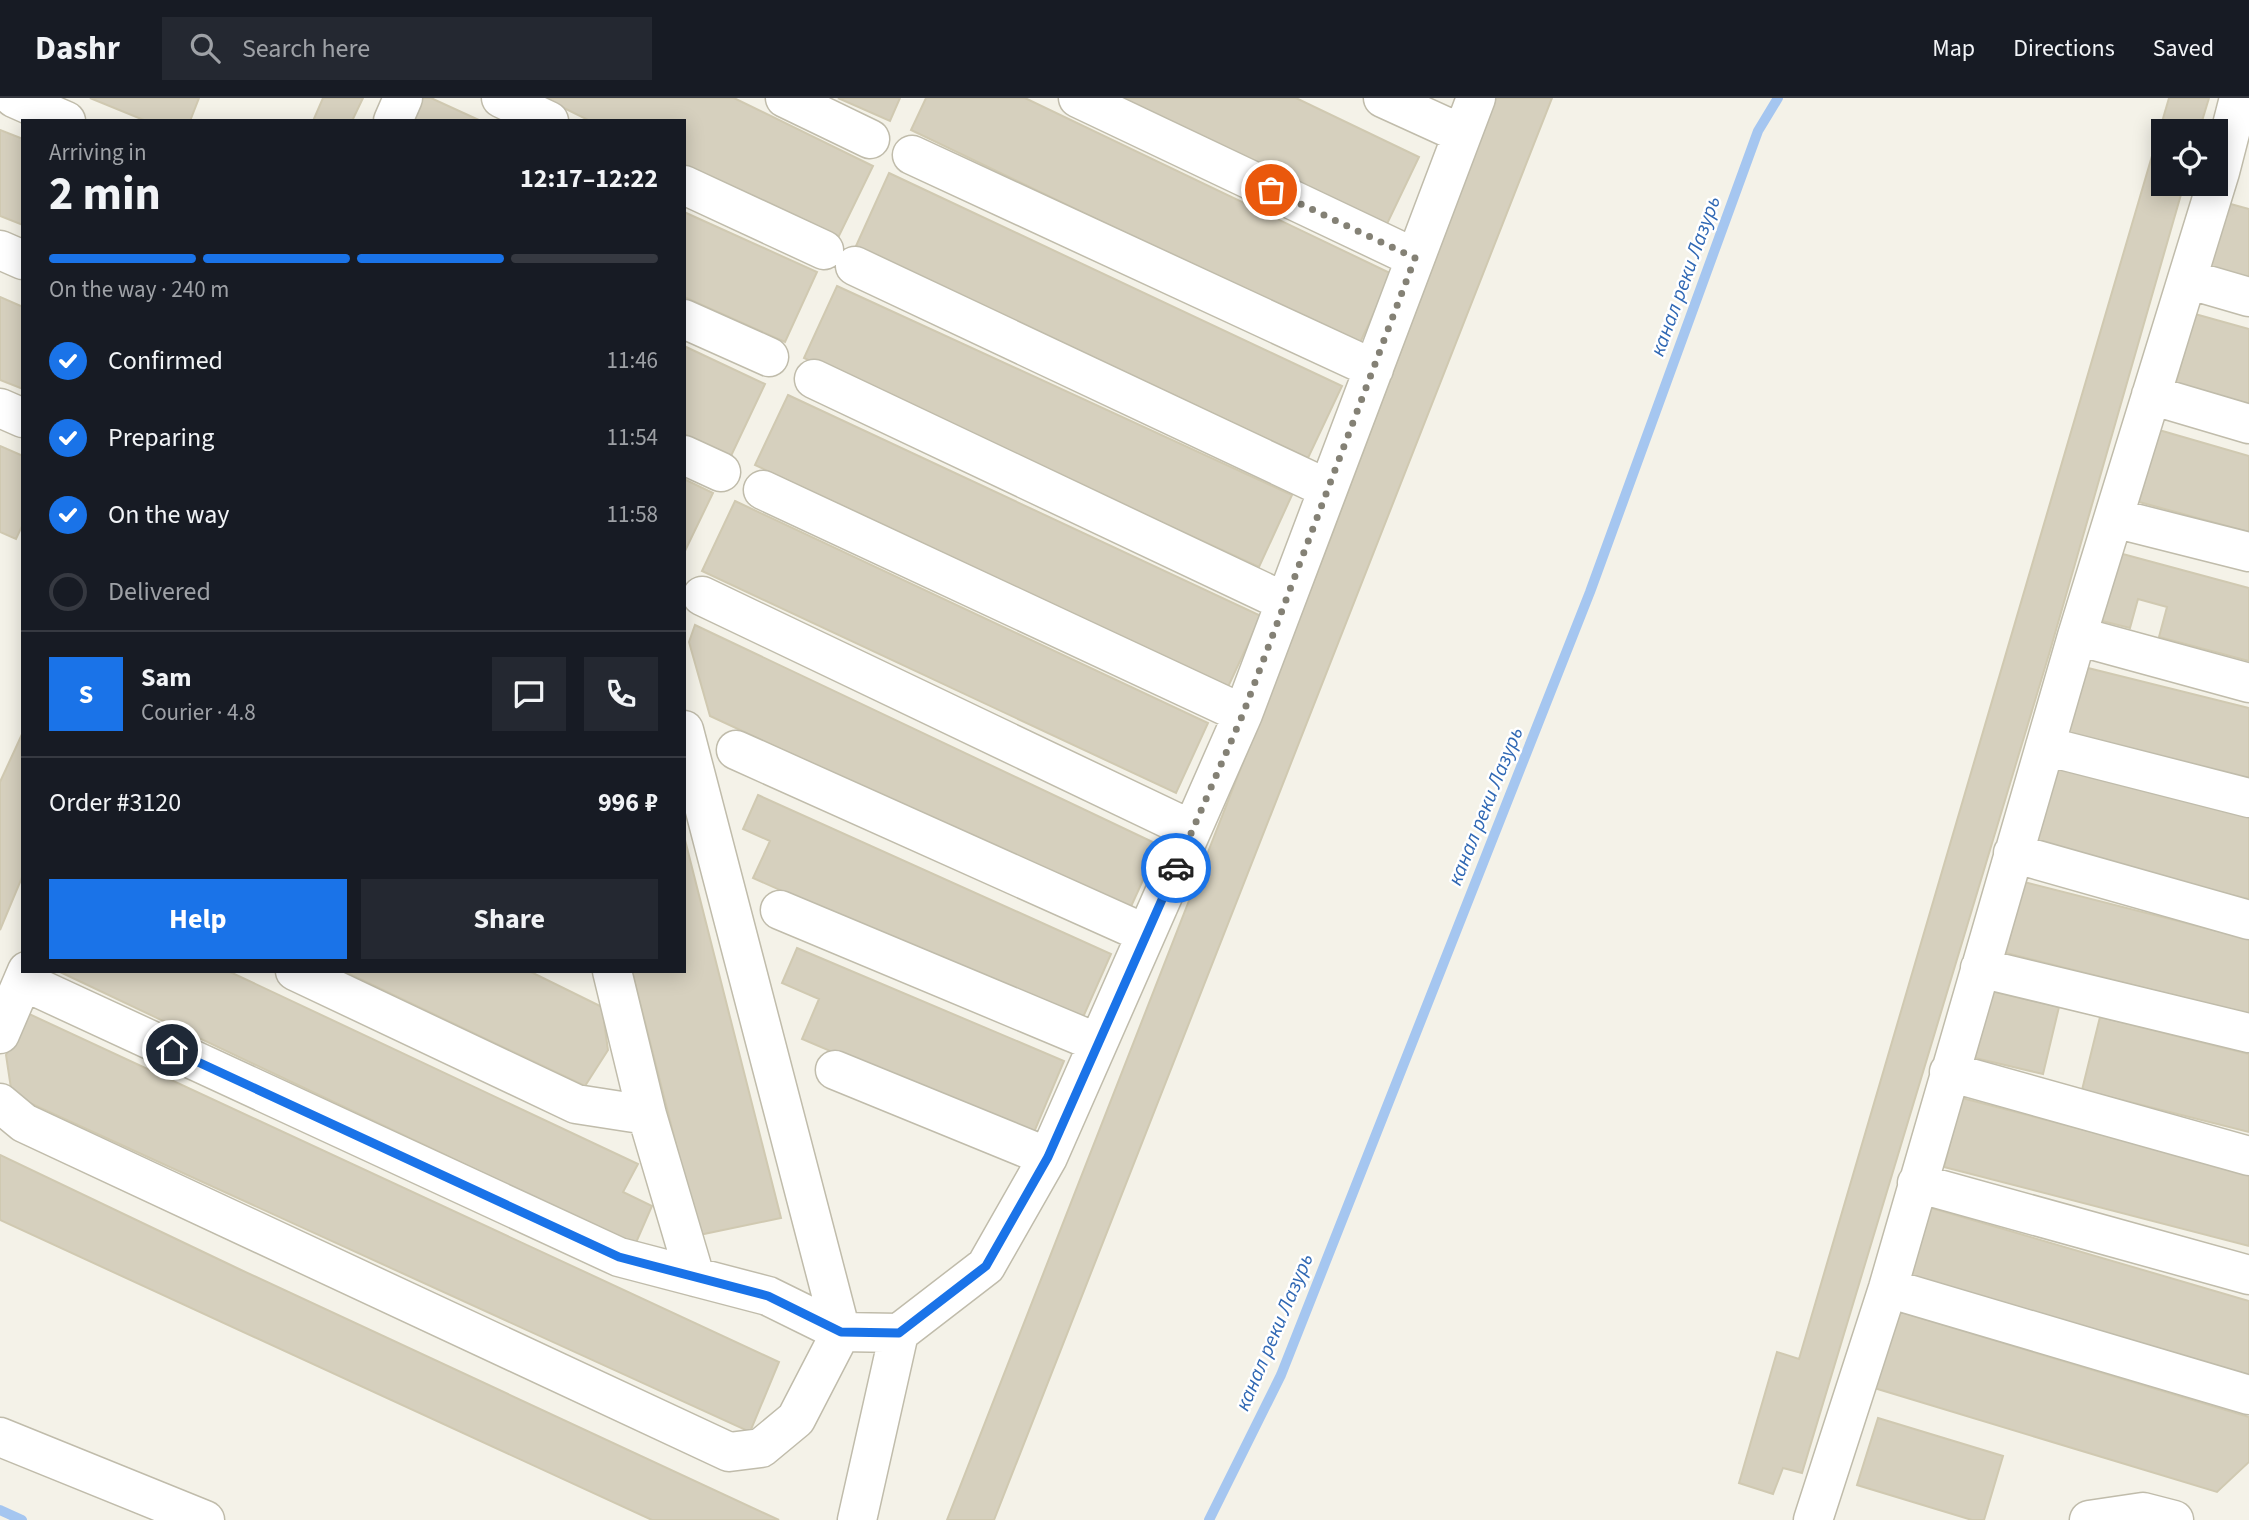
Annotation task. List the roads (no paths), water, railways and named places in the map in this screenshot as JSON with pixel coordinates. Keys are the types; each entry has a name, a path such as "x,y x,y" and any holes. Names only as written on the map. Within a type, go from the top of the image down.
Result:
{"street":[{"path":"14,98 61,119"},
{"path":"394,119 403,98"},
{"path":"500,98 545,119"},
{"path":"785,98 870,139"},
{"path":"1078,98 1415,258"},
{"path":"1383,98 1462,134"},
{"path":"0,1034 25,976 619,1257 768,1296 841,1332 899,1333 986,1266 1048,1157 1243,714 1476,98"},
{"path":"1813,1520 1888,1288 2077,636 2187,279 2239,98"},
{"path":"912,155 1374,369"},
{"path":"686,186 1328,489"},
{"path":"0,250 21,259"},
{"path":"2187,279 2249,297"},
{"path":"686,320 769,358"},
{"path":"814,379 1285,602"},
{"path":"2151,395 2249,424"},
{"path":"0,408 21,417"},
{"path":"686,455 721,472"},
{"path":"763,490 1243,714"},
{"path":"2114,518 2249,552"},
{"path":"702,597 1192,830"},
{"path":"2077,636 2249,683"},
{"path":"0,1103 24,1123 729,1452 761,1448 796,1419 841,1332 686,738"},
{"path":"2045,746 2249,798"},
{"path":"736,750 1146,934"},
{"path":"2014,853 2249,920"},
{"path":"780,910 1098,1044"},
{"path":"1980,968 2249,1033"},
{"path":"299,973 576,1104 647,1115"},
{"path":"612,973 647,1115 695,1277"},
{"path":"835,1070 1048,1157"},
{"path":"1950,1072 2249,1156"},
{"path":"1917,1182 2249,1275"},
{"path":"1888,1288 2249,1395"},
{"path":"857,1520 899,1333"},
{"path":"0,1437 205,1520"},
{"path":"2089,1520 2143,1512 2174,1520"}],"waterway":[{"name":"канал реки Лазурь","path":"1209,1520 1281,1375 1590,592 1758,131 1778,98"},
{"name":"канал реки Лазурь","path":"0,1510 22,1520"}]}
